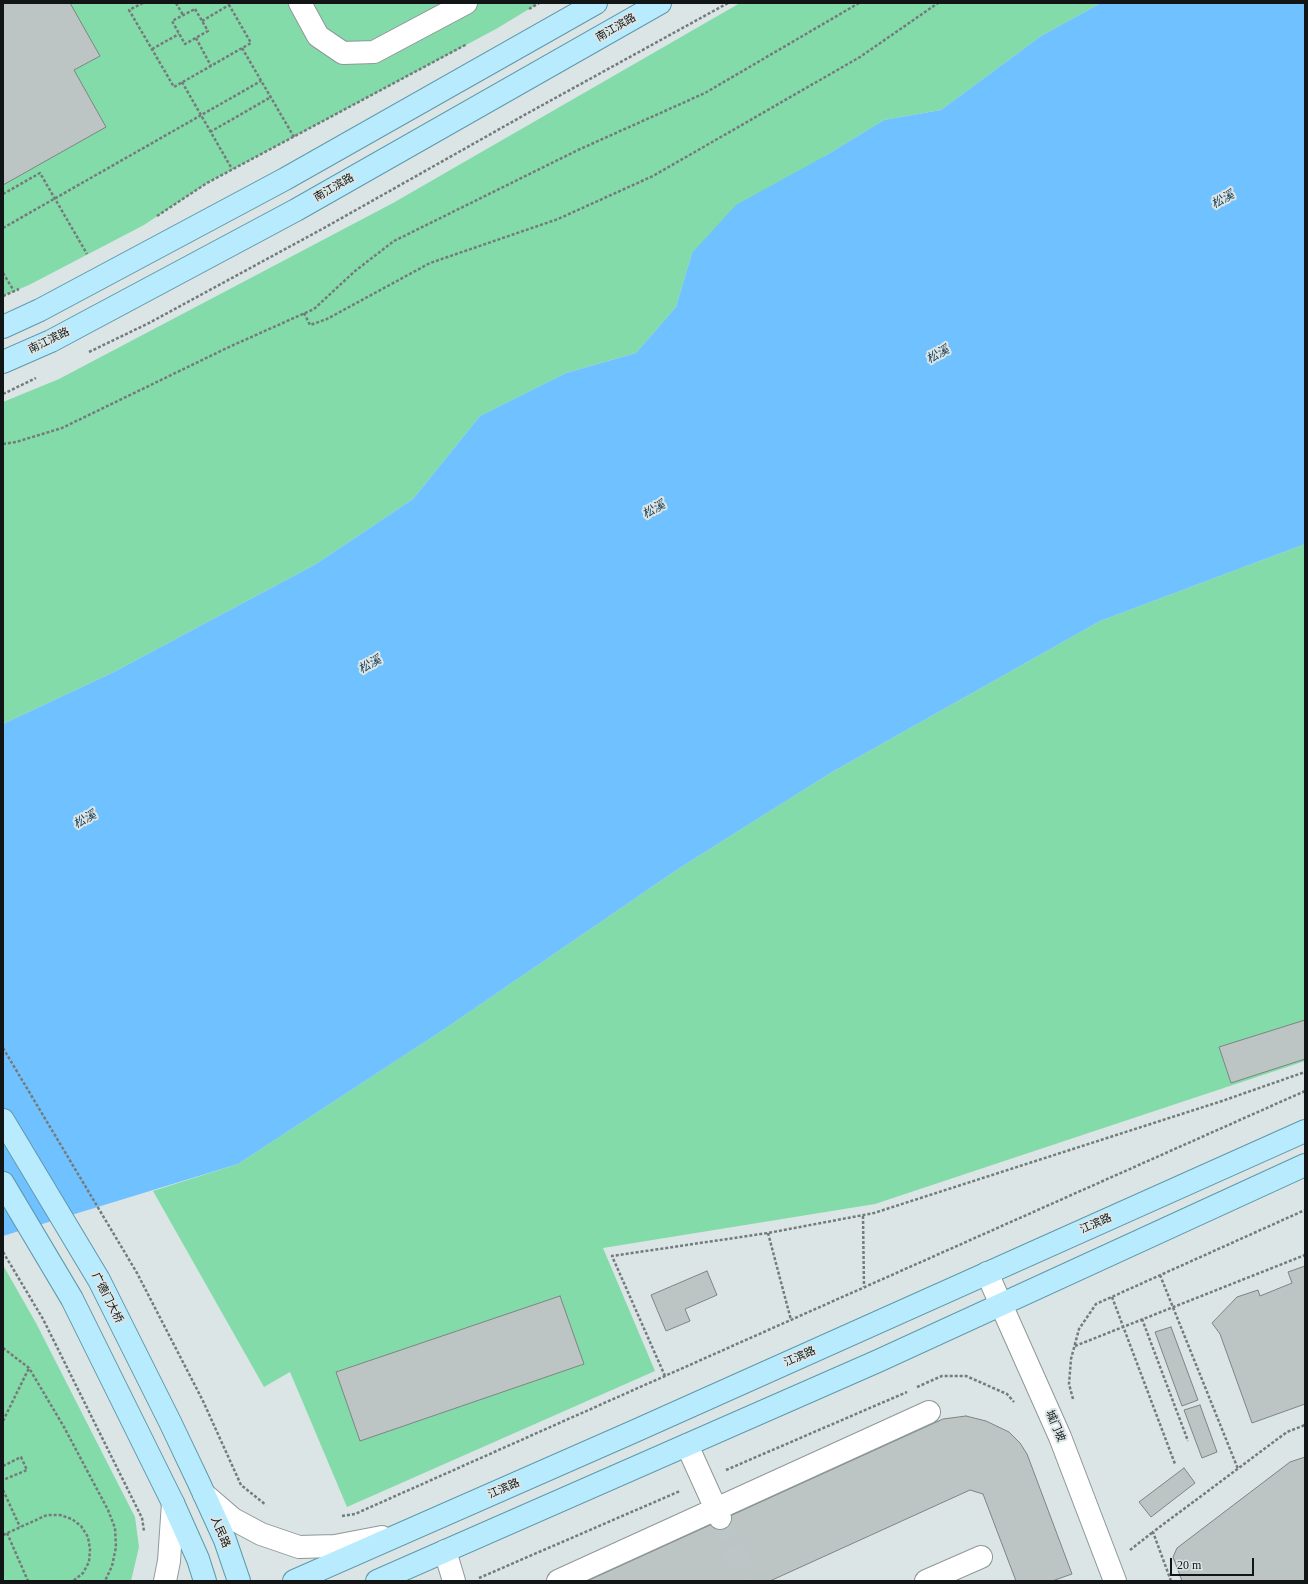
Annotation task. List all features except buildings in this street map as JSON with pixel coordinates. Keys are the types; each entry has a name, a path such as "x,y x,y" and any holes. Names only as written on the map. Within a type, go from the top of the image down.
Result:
{"main road":[{"path":"3,327 40,310 285,179 596,3"},
{"name":"南江滨路","path":"3,362 51,341 296,210 660,3"},
{"name":"广德门大桥","path":"3,1120 99,1280 170,1422 201,1489"},
{"name":"江滨路","path":"294,1581 642,1428 1305,1131"},
{"path":"377,1581 878,1360 1305,1165"},
{"path":"3,1183 72,1299 171,1500 198,1559 205,1581"},
{"name":"人民路","path":"201,1489 225,1540 238,1581"}],"street":[{"path":"300,3 318,36 343,53 374,52 466,3"},
{"name":"城门坡","path":"987,1273 1060,1437 1115,1581"},
{"path":"558,1581 718,1514 929,1412"},
{"path":"687,1445 718,1514"},
{"path":"201,1489 233,1519 261,1534 299,1547 335,1546 403,1533"},
{"path":"165,1581 169,1561 171,1500"},
{"path":"445,1551 454,1581"},
{"path":"926,1581 981,1557"}],"path":[{"path":"134,3 136,7"},
{"path":"143,3 129,10 174,87 251,43 228,4 202,21"},
{"path":"176,3 183,15"},
{"path":"527,10 539,3"},
{"path":"86,353 149,323 324,228 528,113 728,3"},
{"path":"3,444 16,442 62,428 229,347 314,309 355,271 394,240 578,150 705,93 859,3"},
{"path":"304,313 310,325 327,319 430,263 558,219 653,176 860,57 938,3"},
{"path":"195,8 202,21 208,31 185,44 172,21 195,8"},
{"path":"152,49 179,34"},
{"path":"196,38 211,66"},
{"path":"156,217 208,183 469,43"},
{"path":"242,48 294,137"},
{"path":"3,228 261,81"},
{"path":"182,82 232,170"},
{"path":"210,132 271,96"},
{"path":"3,194 40,173 87,254"},
{"path":"81,258 94,251"},
{"path":"3,273 14,291"},
{"path":"3,296 24,287"},
{"path":"3,394 38,377"},
{"path":"3,1048 137,1273 203,1401 241,1485 268,1508"},
{"path":"664,1376 612,1256 768,1233 863,1216 1222,1101 1305,1072"},
{"path":"340,1517 355,1514 1305,1091"},
{"path":"1074,1403 1069,1384 1071,1359 1079,1329 1096,1304 1305,1210"},
{"path":"863,1216 864,1287"},
{"path":"768,1233 791,1320"},
{"path":"3,1252 43,1319 138,1510"},
{"path":"1074,1347 1305,1255"},
{"path":"1160,1275 1238,1469"},
{"path":"1112,1297 1175,1464"},
{"path":"1142,1319 1188,1441"},
{"path":"3,1348 29,1368 64,1427 108,1510 115,1528 116,1547 112,1566 105,1581"},
{"path":"3,1421 29,1368"},
{"path":"942,1376 966,1376 1007,1394 1018,1405"},
{"path":"1126,1544 1128,1551 1287,1432 1305,1425"},
{"path":"3,1466 21,1457 27,1470 3,1480"},
{"path":"3,1490 20,1527"},
{"path":"3,1535 47,1515 60,1515 72,1519 81,1526 88,1537 90,1549 89,1562 83,1573 73,1581"},
{"path":"1153,1532 1171,1581"},
{"path":"7,1533 28,1581"}],"green space":[{"path":"3,3 539,3 496,29 207,183 144,225 29,285 3,296"},
{"path":"740,3 1101,3 1041,36 941,110 884,120 825,156 692,253 676,307 636,353 566,373 480,416 413,499 316,564 114,672 3,724 3,402 59,379 393,203"},
{"path":"1305,544 1305,1061 875,1204 603,1248 655,1371 347,1507 290,1372 264,1387 153,1191 238,1164 443,1030 678,869 832,772 1100,621"},
{"path":"3,1265 36,1323 135,1517 139,1547 131,1581 3,1581"}],"water":[{"name":"松溪","path":"1101,3 1305,3 1305,544 1100,621 832,772 678,869 443,1030 238,1164 3,1236 3,724 114,672 316,564 413,499 480,416 566,373 636,353 676,307 692,253 736,205 825,156 884,120 941,110 1041,36"}],"tunnel":[{"path":"720,1518 748,1581"}]}
